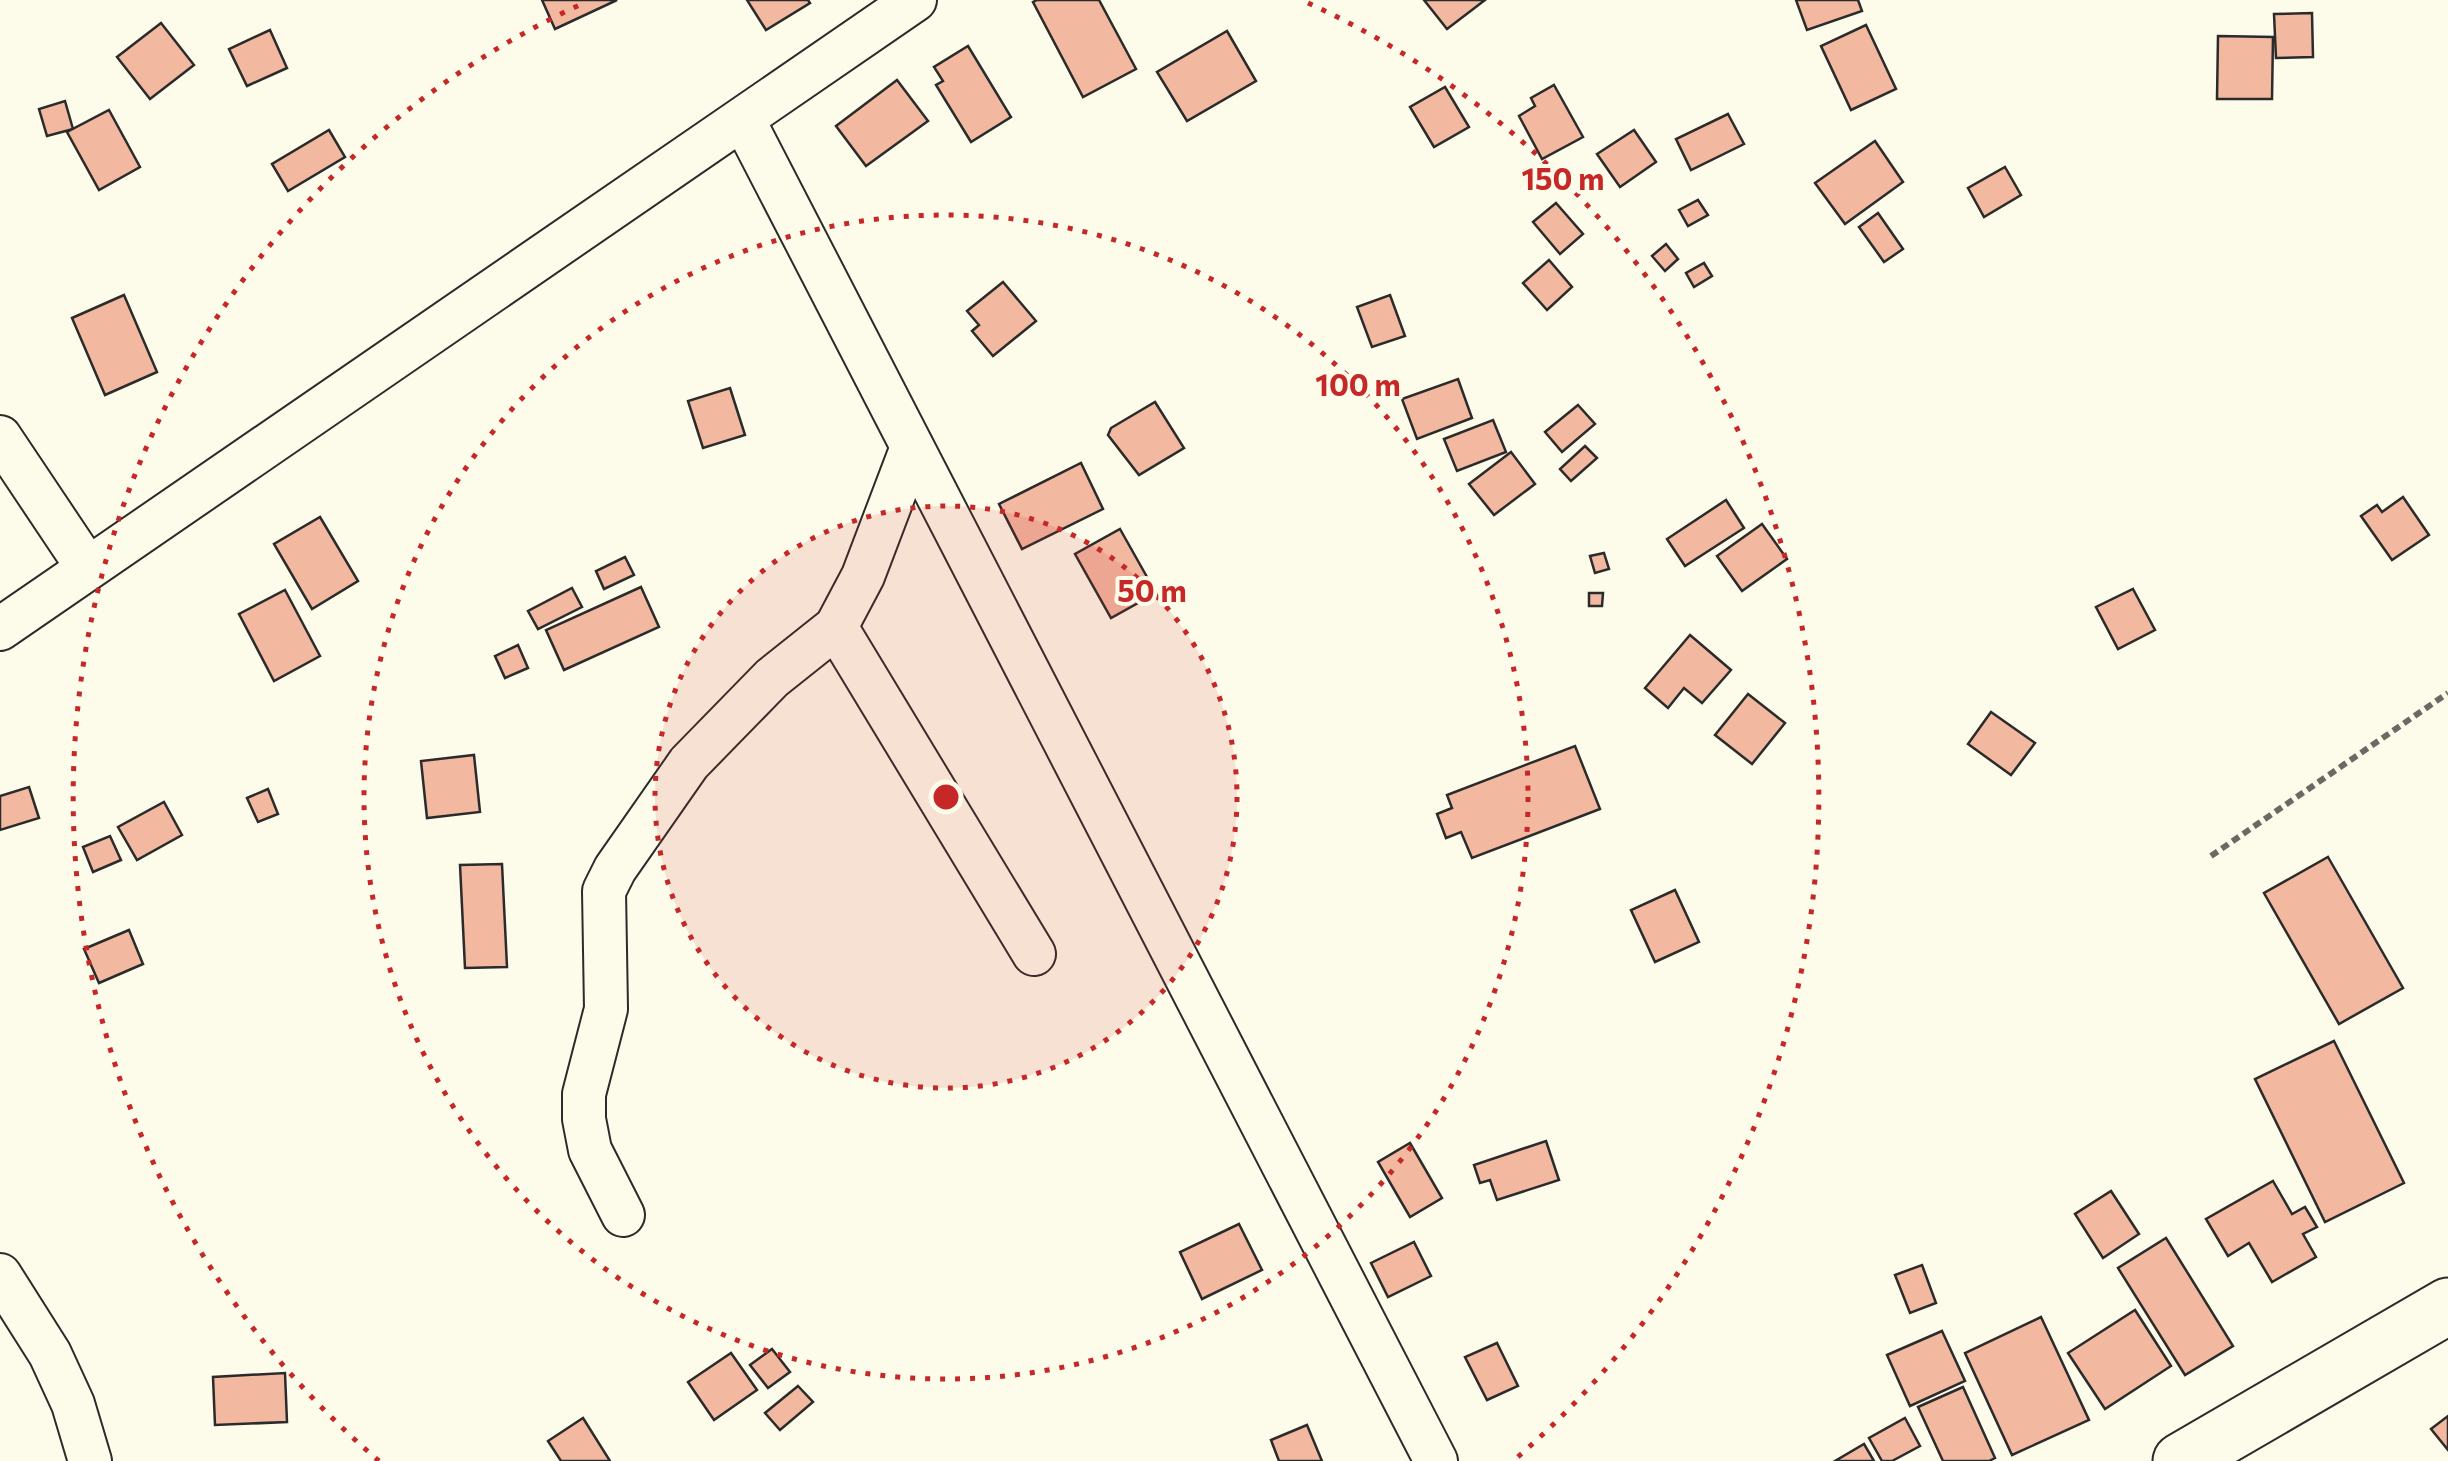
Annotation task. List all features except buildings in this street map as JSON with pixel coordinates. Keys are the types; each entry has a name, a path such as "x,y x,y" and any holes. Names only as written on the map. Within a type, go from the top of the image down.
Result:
{"highway":[{"path":"2180,1461 2448,1306"}],"street":[{"path":"0,629 914,0"},
{"path":"743,119 1436,1461"},
{"path":"0,437 87,568"},
{"path":"623,1215 590,1150 584,1119 584,1094 606,1009 604,891 614,869 689,763 772,678 836,627 863,576 912,447"},
{"path":"836,627 1034,954"},
{"path":"0,1275 50,1354 73,1404 90,1461"}],"path":[{"path":"2211,856 2448,693"}]}
